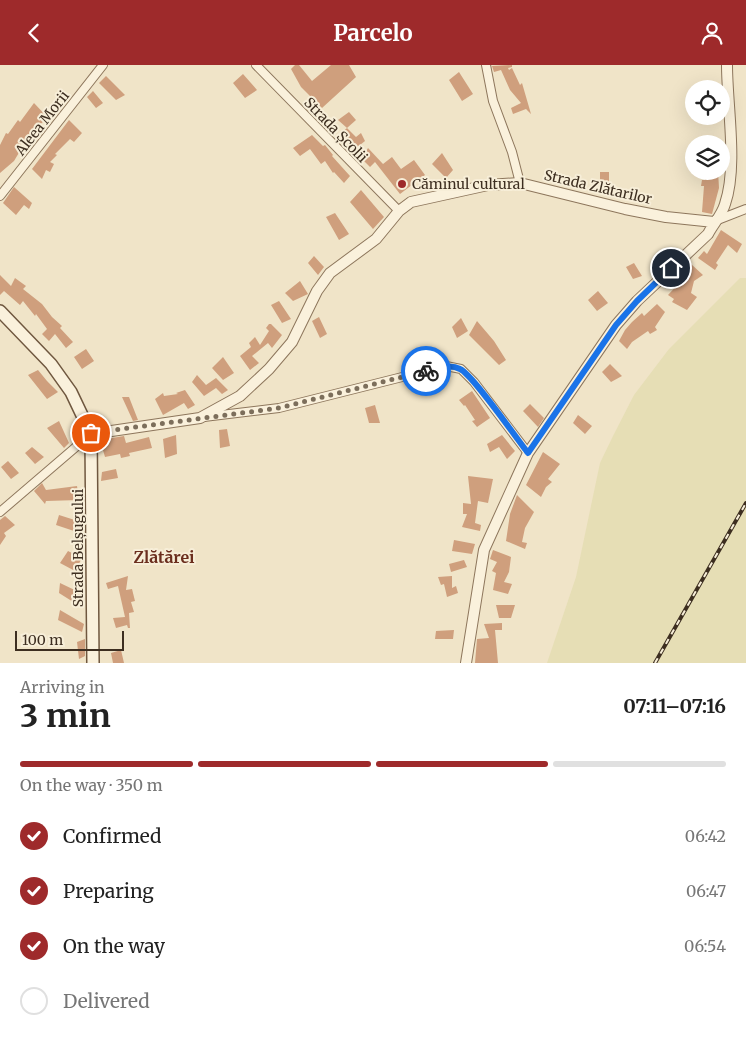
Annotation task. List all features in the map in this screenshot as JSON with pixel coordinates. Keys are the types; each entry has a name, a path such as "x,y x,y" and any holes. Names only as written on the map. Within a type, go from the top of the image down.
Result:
{"main road":[{"path":"0,311 51,364 71,392 91,433"},
{"name":"Strada Belșugului","path":"91,433 93,663"}],"street":[{"name":"Aleea Morii","path":"0,196 103,65"},
{"name":"Strada Școlii","path":"256,65 399,211"},
{"path":"486,65 493,101 512,152 520,183"},
{"path":"466,663 484,550 528,453 616,325 637,301 708,234 726,203 730,177 727,65"},
{"name":"Strada Zlătarilor","path":"91,433 200,418 240,396 269,369 292,342 317,291 330,273 376,239 399,211 411,202 488,185 520,183 625,209 666,217 714,222 746,209"},
{"path":"200,418 279,408 446,366 460,369 474,382 528,453"},
{"path":"0,512 91,433"}],"shaded area":[{"path":"740,278 746,278 746,663 547,663 576,577 600,463 613,436 634,395 669,349"}],"building":[{"path":"295,65 299,65 312,81 331,65 349,65 356,77 322,108 301,87 291,69"},
{"path":"512,65 512,67 508,68 509,70 512,68 520,85 522,83 531,114 526,109 513,114 511,108 521,103 510,90 501,70 494,72 492,66"},
{"path":"459,72 473,94 462,101 449,80"},
{"path":"243,74 257,90 245,98 233,83"},
{"path":"106,76 125,95 116,100 99,83"},
{"path":"93,91 103,103 96,108 87,97"},
{"path":"34,103 49,119 45,124 43,122 29,133 32,137 20,144 23,146 14,161 0,173 0,145 6,133 8,134 18,120 20,122"},
{"path":"349,112 356,120 347,128 338,120"},
{"path":"69,120 82,133 74,142 70,139 55,154 57,155 50,162 54,164 50,172 46,170 42,179 32,169"},
{"path":"347,128 356,137 361,133 365,141 355,149 338,136"},
{"path":"312,135 323,146 325,145 350,176 344,183 333,173 325,161 321,164 310,149 300,156 293,148"},
{"name":"Căminul cultural","path":"368,148 383,164 392,157 401,169 414,160 425,175 400,194 375,162 370,167 362,159"},
{"path":"442,153 453,170 446,178 432,164"},
{"path":"600,172 609,172 609,193 600,193"},
{"path":"702,180 719,180 719,188 712,214 702,212 704,186 701,186"},
{"path":"14,187 32,203 29,209 24,205 16,215 3,203"},
{"path":"361,190 384,217 373,229 350,202"},
{"path":"335,213 349,234 339,240 326,217"},
{"path":"721,230 742,244 737,253 728,245 716,263 718,265 715,270 698,258 704,251 707,254"},
{"path":"314,256 324,267 318,275 308,263"},
{"path":"634,263 642,276 633,279 626,267"},
{"path":"691,264 703,275 694,281 691,293 697,297 687,310 672,302 674,299 668,295 682,280 680,278"},
{"path":"0,275 11,286 15,278 26,286 23,289 42,304 62,326 60,328 73,342 66,348 55,334 49,341 42,334 47,329 23,301 20,305 4,291 0,295"},
{"path":"300,281 308,294 293,301 285,293"},
{"path":"598,291 608,303 597,311 588,300"},
{"path":"279,301 291,319 282,323 271,305"},
{"path":"657,304 665,312 655,327 657,330 650,334 648,331 632,342 627,349 619,341 625,330 642,313 644,316"},
{"path":"319,317 327,334 320,338 312,321"},
{"path":"461,318 468,331 457,338 452,327"},
{"path":"477,321 494,341 506,360 499,365 469,335"},
{"path":"269,324 282,335 272,348 268,343 252,356 259,363 250,370 240,356 251,347 249,343 255,337 260,345 269,331 266,328"},
{"path":"86,349 94,361 82,369 74,357"},
{"path":"223,357 234,373 223,380 212,368"},
{"path":"610,364 622,376 611,382 602,372"},
{"path":"38,370 58,392 47,399 28,375"},
{"path":"197,375 206,385 216,378 228,390 222,394 216,388 204,396 192,382"},
{"path":"185,390 195,405 188,409 184,403 163,415 155,399 163,393 164,396 178,394 176,393"},
{"path":"472,391 490,418 477,427 472,421 475,420 465,405 459,400"},
{"path":"122,397 129,397 138,420 133,421"},
{"path":"530,404 544,418 538,427 523,411"},
{"path":"375,405 380,423 369,423 365,408"},
{"path":"578,415 592,426 585,434 573,423"},
{"path":"59,421 69,443 64,448 47,428"},
{"path":"227,429 230,446 220,448 219,430"},
{"path":"176,435 177,454 165,458 163,439"},
{"path":"502,435 515,451 507,459 499,447 490,452 487,444"},
{"path":"124,436 126,443 149,437 152,448 129,453 130,456 121,458 120,454 105,457 100,440"},
{"path":"32,447 44,457 35,464 25,453"},
{"path":"543,452 560,464 548,479 552,482 546,487 541,497 526,485"},
{"path":"8,461 19,473 11,479 1,467"},
{"path":"116,469 118,478 101,481 102,472"},
{"path":"468,476 493,479 488,503 478,501 475,523 481,525 480,531 462,527 467,514 463,514 463,503 471,504"},
{"path":"42,483 46,490 77,486 79,500 46,501 45,504 34,491"},
{"path":"517,495 534,512 525,528 522,542 527,543 525,549 506,541 510,514"},
{"path":"59,515 81,522 77,532 56,525"},
{"path":"5,516 15,525 4,533 6,536 0,545 0,520"},
{"path":"454,540 475,544 472,554 452,551"},
{"path":"493,550 511,557 509,572 504,582 512,584 508,594 493,590 496,573 492,571 497,562 490,559"},
{"path":"68,551 82,558 75,571 60,563"},
{"path":"464,560 467,567 451,572 449,564"},
{"path":"128,576 126,590 132,589 135,601 131,602 134,612 129,613 130,628 127,625 116,628 113,618 125,617 118,586 108,589 106,583"},
{"path":"452,576 452,588 456,586 458,593 447,597 444,584 441,585 438,577"},
{"path":"60,583 83,594 78,605 59,593"},
{"path":"496,605 515,605 511,618 499,618"},
{"path":"60,610 84,624 82,632 58,620"},
{"path":"502,623 502,630 495,630 498,663 475,663 477,639 489,638 484,624"},
{"path":"454,630 453,639 435,639 436,631"},
{"path":"85,639 85,656 79,659 77,642"},
{"path":"121,650 124,663 113,663 111,653"}],"railway":[{"path":"655,663 746,503"}],"way so far":[{"path":"91,433 279,408 426,371"}],"place":[{"name":"Căminul cultural","path":"402,184"}],"district":[{"name":"Zlătărei","path":"164,557"}],"route":[{"path":"426,371 446,366 460,369 474,382 528,453 616,325 637,301 671,268"}]}
